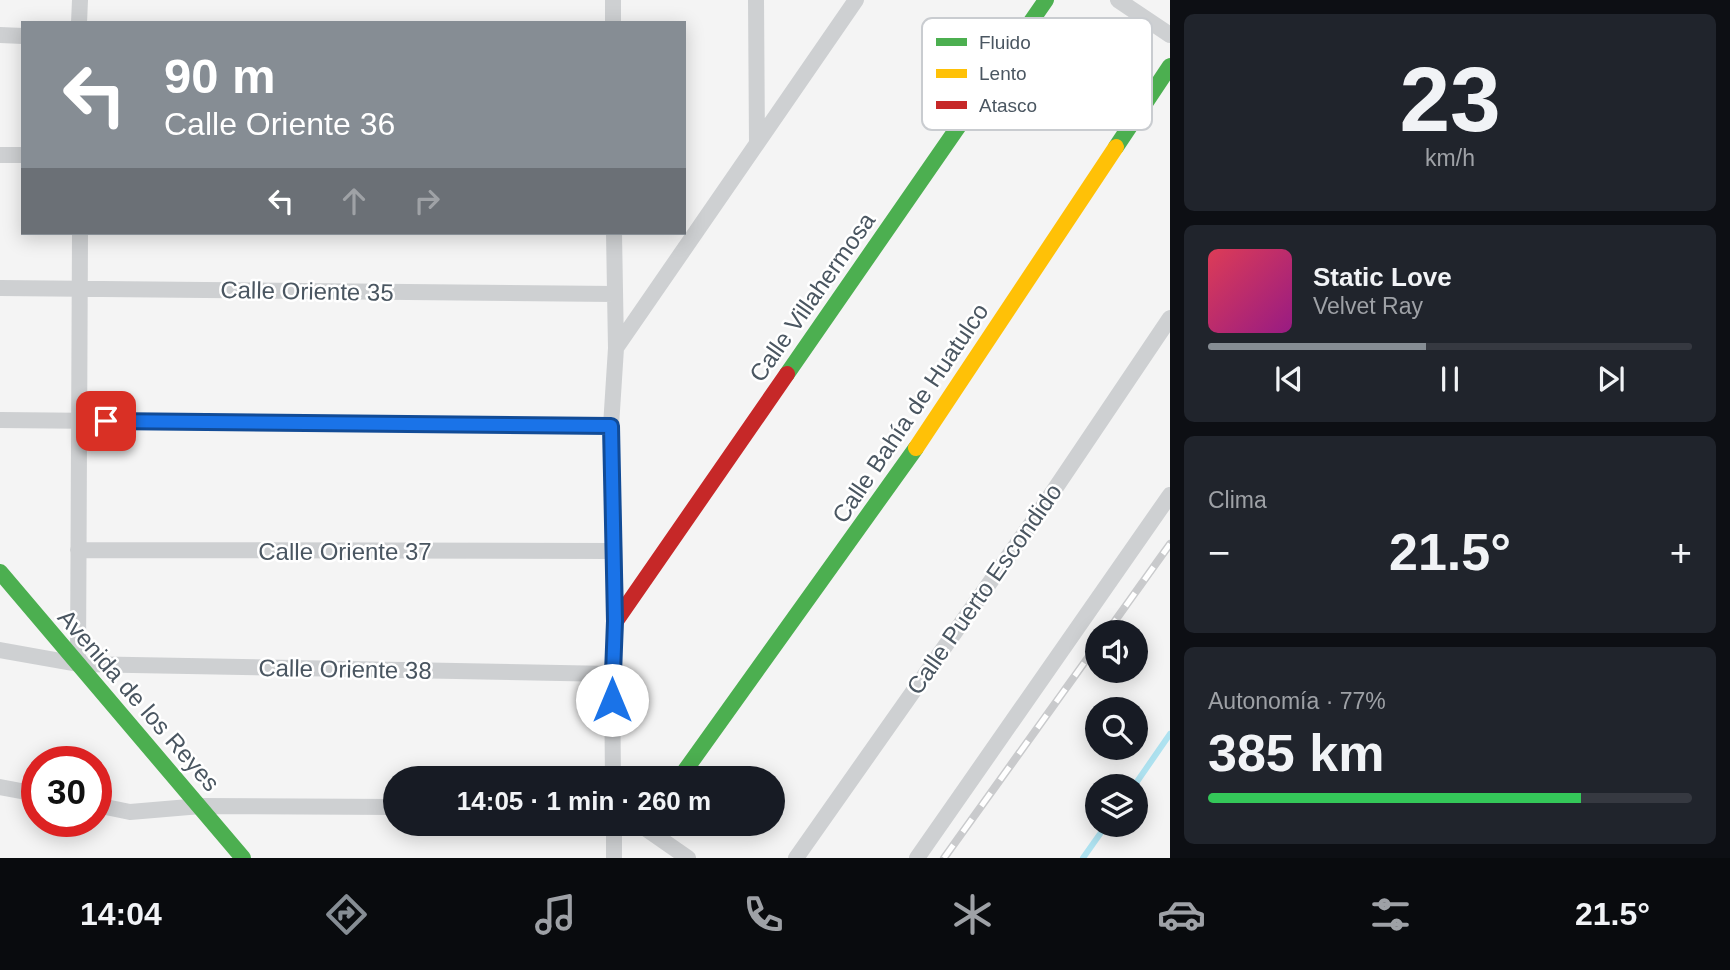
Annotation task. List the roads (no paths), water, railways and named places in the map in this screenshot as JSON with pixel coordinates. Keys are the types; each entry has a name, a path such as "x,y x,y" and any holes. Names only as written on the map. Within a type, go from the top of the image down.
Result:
{"street":[{"path":"79,21 80,0"},
{"path":"613,0 613,21"},
{"path":"757,0 757,144"},
{"path":"616,348 856,0"},
{"name":"Calle Villahermosa","path":"1034,18 1046,0"},
{"path":"1118,0 1145,18"},
{"path":"1152,23 1170,35"},
{"path":"0,35 21,36"},
{"name":"Calle Bahía de Huatulco","path":"1152,93 1170,66"},
{"name":"Calle Villahermosa","path":"615,621 956,130"},
{"name":"Calle Bahía de Huatulco","path":"688,766 921,441 1128,130"},
{"path":"0,155 21,155"},
{"path":"78,664 80,235"},
{"path":"613,766 611,674 615,621 611,426 616,348 614,235"},
{"name":"Calle Oriente 35","path":"0,288 615,294"},
{"name":"Calle Puerto Escondido","path":"796,858 1036,517 1170,318"},
{"path":"0,420 611,426"},
{"path":"917,858 1170,495"},
{"name":"Calle Oriente 37","path":"78,550 613,551"},
{"name":"Avenida de los Reyes","path":"0,572 243,858"},
{"name":"Calle Oriente 38","path":"0,650 78,664 611,674"},
{"path":"0,786 21,791"},
{"path":"112,808 130,812 201,806 383,807"},
{"path":"614,836 614,858"},
{"path":"658,836 688,858"}],"waterway":[{"path":"1142,774 1170,734"},
{"path":"1083,858 1098,837"}],"railway":[{"path":"1116,620 1170,544"},
{"path":"944,858 1085,662"}]}
